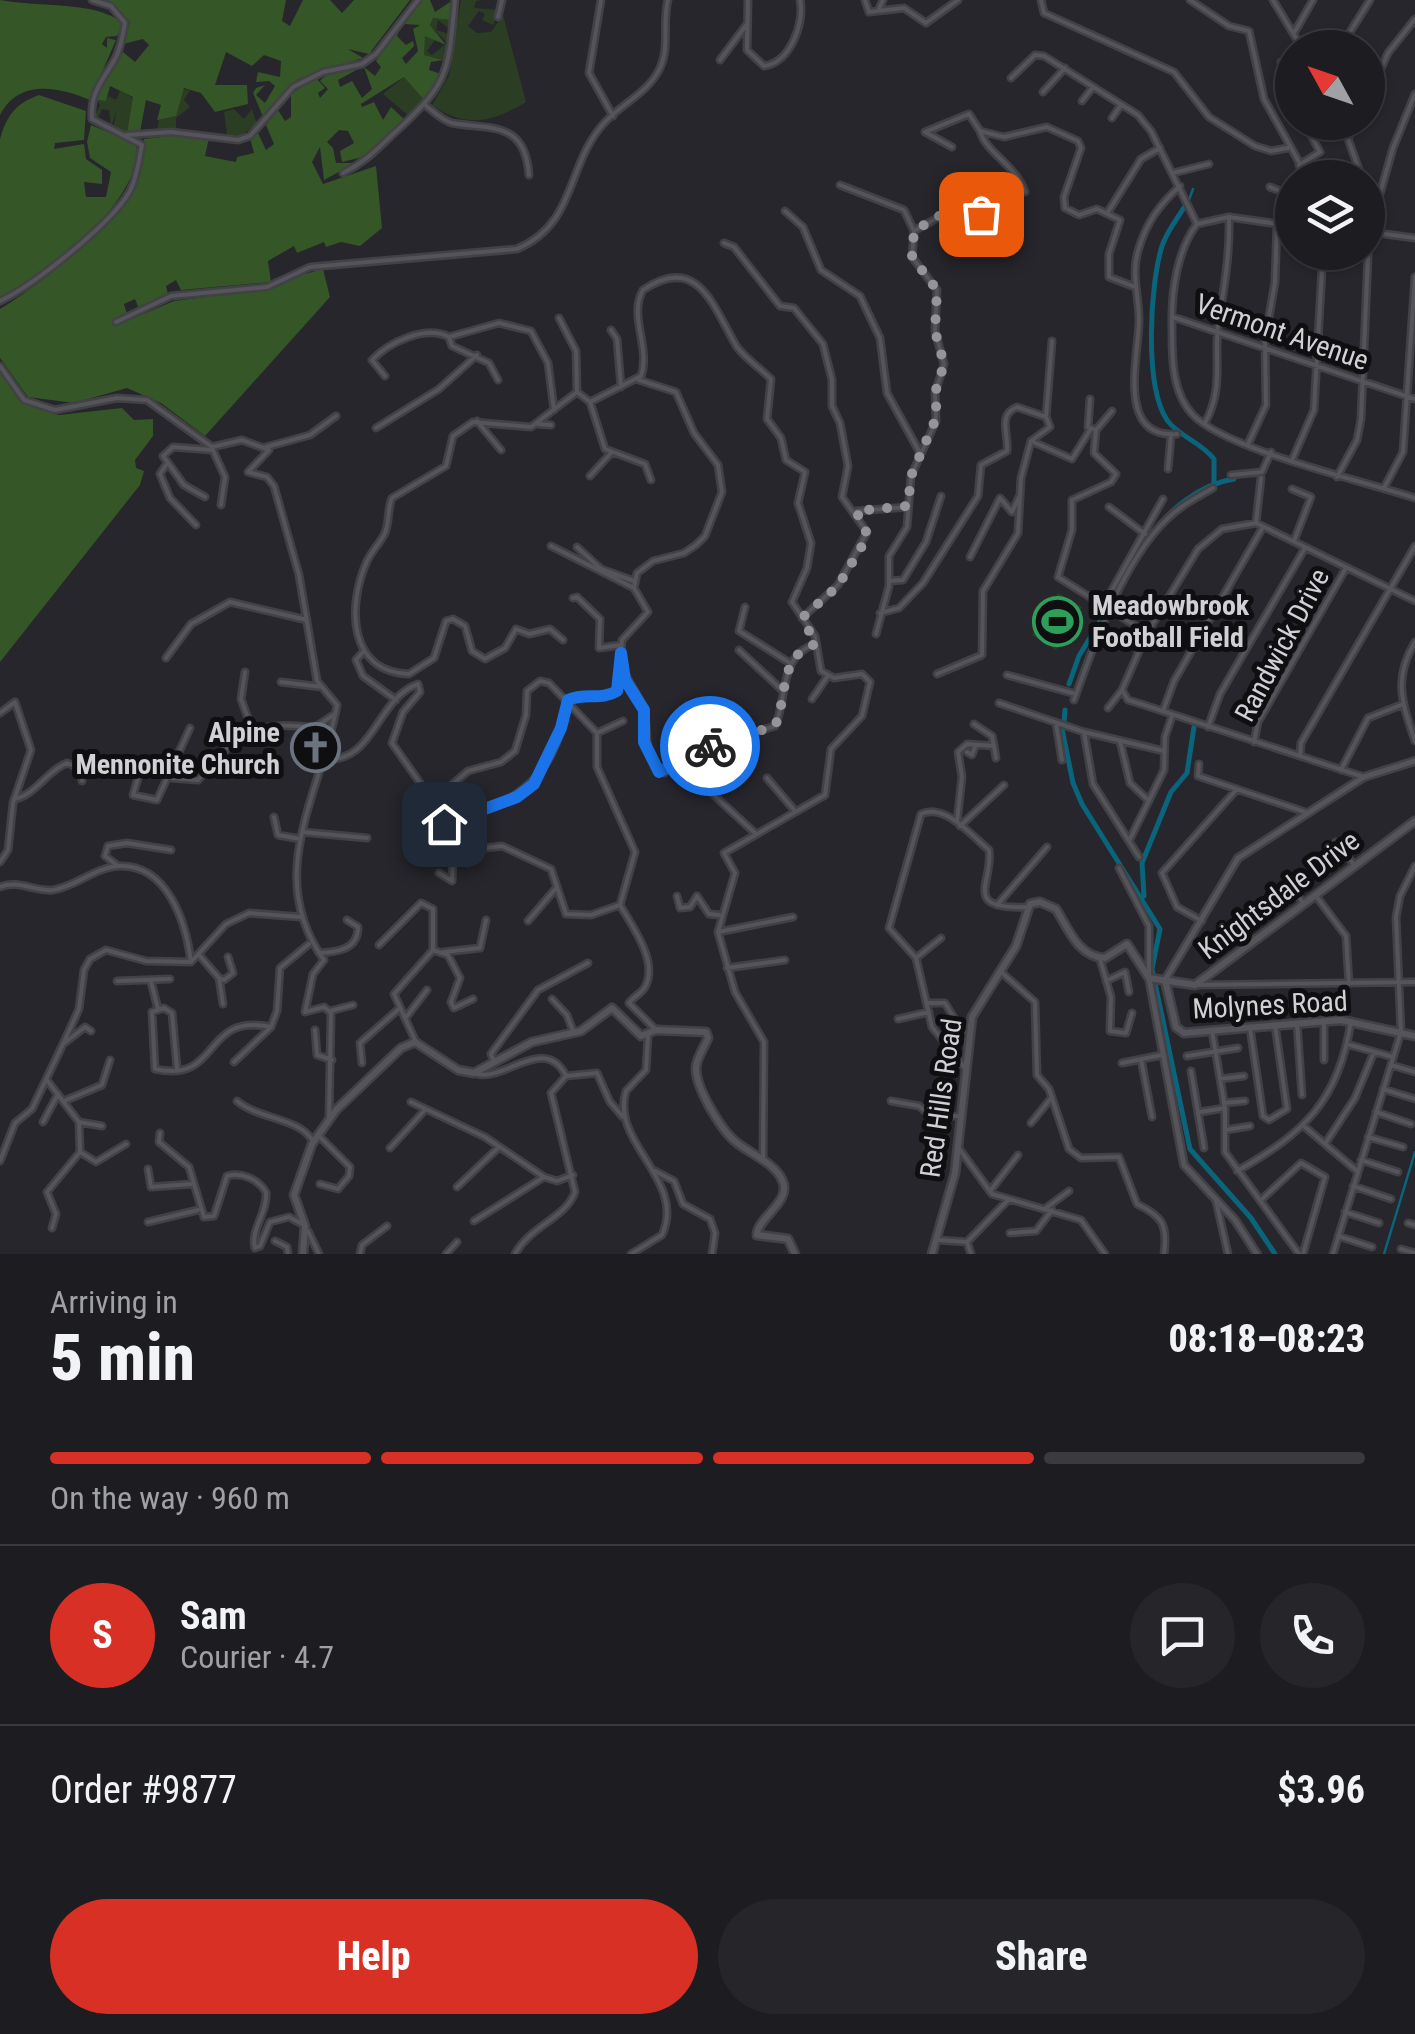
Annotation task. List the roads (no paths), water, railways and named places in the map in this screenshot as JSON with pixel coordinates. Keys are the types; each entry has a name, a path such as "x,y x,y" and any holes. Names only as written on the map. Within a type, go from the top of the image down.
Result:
{"main road":[{"name":"Knightsdale Drive","path":"1158,980 1196,985 1413,824"},
{"path":"1028,907 1040,902 1056,909 1068,932 1100,959 1127,944 1158,980"},
{"name":"Red Hills Road","path":"932,1254 959,1149 972,1017 1016,946 1028,907"},
{"name":"Molynes Road","path":"1158,980 1178,1030 1351,1021 1415,1036"},
{"path":"303,1254 305,1226 294,1196 316,1138 329,1118 401,1048 416,1042 458,1070 474,1073 532,1042 574,1033 612,1008 638,1035 656,1030 706,1032 708,1038 697,1062 700,1085 731,1139 763,1160 784,1186 756,1235 788,1240 795,1254"}],"street":[{"path":"0,301 86,238 130,191 142,145 92,119 97,82 117,56 126,23 111,6 92,0"},
{"path":"127,135 171,132 238,140 250,136 293,86 323,72 362,64 376,54 418,0"},
{"path":"344,173 371,159 434,97 448,62 455,0"},
{"path":"498,17 502,0"},
{"path":"601,0 590,73 613,116"},
{"path":"116,322 171,296 267,286 310,267 518,249 548,231 573,190 584,151 659,71 665,56 668,0"},
{"path":"748,0 750,56 764,66 772,65 797,33 802,12 800,0"},
{"path":"865,0 868,12 904,8 926,23 958,0"},
{"path":"878,11 883,0"},
{"path":"1041,0 1044,12 1174,72 1209,117 1255,146 1271,152 1288,148"},
{"path":"1190,0 1229,26 1248,30 1264,100 1296,160"},
{"path":"1273,0 1292,30"},
{"path":"1296,30 1313,0"},
{"path":"1351,30 1370,0"},
{"path":"1385,60 1415,19"},
{"path":"720,60 747,24"},
{"path":"1011,78 1035,55 1065,68 1138,115 1160,148 1197,224 1228,218 1275,224"},
{"path":"1043,92 1065,68"},
{"path":"1082,101 1093,87"},
{"path":"1385,177 1415,94"},
{"path":"425,105 448,122 503,129 523,149 529,175"},
{"path":"1112,118 1121,106"},
{"path":"952,147 926,132 970,114 982,139 1016,172 1025,192"},
{"path":"980,131 1004,137 1047,126 1073,137 1081,148 1064,197 1065,208 1080,215 1097,209 1108,212 1121,224 1109,254 1109,279 1135,287"},
{"path":"1307,160 1320,152 1314,140"},
{"path":"1108,212 1141,158 1160,148"},
{"path":"1173,173 1209,164"},
{"path":"840,184 894,202 907,214 914,231 912,257 937,290 935,331 944,364 935,393 936,420 920,452 907,527 889,556 889,581 876,634"},
{"path":"1168,470 1174,434 1148,425 1137,406 1133,365 1139,323 1135,287 1137,254 1147,226 1159,206 1180,186"},
{"path":"1270,187 1275,189"},
{"path":"914,231 971,199 978,206 995,248"},
{"path":"785,211 803,227 823,272 860,296 880,338 887,393 920,452"},
{"path":"1205,422 1220,388 1217,331 1229,276 1228,218"},
{"name":"Vermont Avenue","path":"1197,224 1185,242 1172,316 1413,398"},
{"path":"1385,234 1415,238"},
{"path":"724,242 734,247 780,306 798,311 823,344 832,380 832,406 840,422 848,466 842,498 856,511 868,536 838,586 802,618"},
{"path":"1248,444 1266,405 1266,348 1275,247"},
{"path":"1293,458 1311,424 1322,270"},
{"path":"1337,476 1357,440 1367,270"},
{"path":"1384,488 1403,452 1413,398 1408,334 1415,277"},
{"path":"639,380 645,359 640,293 670,278 689,279 716,306 742,353 771,379 768,419 781,438 786,460 805,472 798,503 811,543 807,568 792,602 816,644 821,671 827,677"},
{"path":"1172,316 1173,372 1189,410 1205,422 1248,444 1337,476 1415,498"},
{"path":"559,318 576,352 577,392"},
{"path":"385,376 372,360 394,343 432,330 449,336 499,323 530,332 548,363 554,410"},
{"path":"611,330 617,339 621,387"},
{"path":"449,336 452,346 489,363 498,380"},
{"path":"1030,440 1049,430 1046,416 1052,341"},
{"path":"376,428 439,389 477,356"},
{"path":"0,366 24,400 55,410 117,398 147,400 212,449 224,476 221,505"},
{"path":"568,700 587,694 603,698 617,691 621,645 648,612 634,588 641,567 684,553 705,536 723,482 676,392 639,380 590,402"},
{"path":"577,392 590,402 603,446 644,464 652,480"},
{"path":"538,424 577,392"},
{"path":"1090,398 1094,454 1113,468 1115,478 1072,500 1072,530 1058,577 1146,633"},
{"path":"879,613 899,608 923,583 978,496 982,465 1007,450 1004,418 1008,411 1017,407 1046,416"},
{"path":"1030,440 1072,459 1106,412 1112,410"},
{"path":"205,497 184,485 166,464 164,452 173,447 212,449 242,440 266,447 310,435 336,416"},
{"path":"476,421 501,450"},
{"path":"552,425 476,421 454,436 446,466 392,498 386,532 365,566 356,628 362,653 382,670 409,674 434,658 446,621 453,618 465,626 472,651 485,658 505,648 516,629 529,634 550,630 563,640"},
{"path":"937,674 982,656 983,591 1015,541 1030,440"},
{"path":"266,447 268,454 253,462 248,472 267,478 274,486 299,574 317,681 336,702 300,839 296,877 309,944 324,961 313,974 305,1012 354,1005"},
{"path":"590,476 612,452"},
{"path":"1231,475 1262,472 1271,452"},
{"path":"166,464 160,474 165,487 196,526"},
{"path":"1256,524 1262,478"},
{"path":"1006,675 1075,697 1086,658 1157,530 1213,488"},
{"path":"1292,488 1311,497 1294,541"},
{"path":"970,557 1000,498 1012,512 1021,491"},
{"path":"889,581 904,580 926,542 941,496"},
{"path":"1103,606 1163,498"},
{"path":"856,511 908,506"},
{"path":"1109,507 1145,534"},
{"path":"1108,708 1122,690 1146,633 1198,548 1222,529 1256,524 1415,601"},
{"path":"1163,711 1174,681 1264,527"},
{"path":"551,546 634,588"},
{"path":"1300,757 1301,742 1415,546"},
{"path":"577,547 600,569 634,581"},
{"path":"1208,727 1220,694 1305,548"},
{"name":"Randwick Drive","path":"1254,742 1258,722 1346,568"},
{"path":"573,598 578,597 600,619 599,648 621,645"},
{"path":"166,658 191,624 230,602 306,620"},
{"path":"745,607 739,631 790,663"},
{"path":"1415,642 1400,676 1402,704 1415,741"},
{"path":"621,653 625,680 644,710 644,742 664,773 695,751 775,726 790,663 800,650 816,644"},
{"path":"739,650 784,691"},
{"path":"362,653 356,660 358,668 396,700"},
{"path":"245,672 240,698 252,730"},
{"path":"763,1160 764,1042 727,968 718,932 734,874 724,853 825,795 829,757 838,738 862,716 870,682 856,674 827,677 812,699"},
{"path":"281,682 322,687"},
{"path":"321,758 338,761 354,754 396,700 414,684 421,687 403,712 392,743 425,790 437,796 468,770 501,762 515,751 526,715 525,695 532,686 550,682 597,733 596,767 634,852 620,905 650,968 643,992 629,1003 656,1030"},
{"path":"1122,690 1128,700 1364,777"},
{"path":"434,826 517,797 534,784 561,728 568,700"},
{"path":"0,713 15,702 31,750 14,798 8,850 0,862"},
{"path":"1000,703 1084,732 1164,751"},
{"path":"1341,770 1368,718 1402,704"},
{"path":"171,778 198,780 234,740 252,730 283,724 314,728 335,714"},
{"path":"1129,841 1164,770 1164,751 1173,714"},
{"path":"597,733 623,721"},
{"path":"1056,723 1062,760"},
{"path":"974,724 992,736 996,758"},
{"path":"138,778 134,795 157,800 171,778 190,728"},
{"path":"1084,732 1093,784 1138,858"},
{"path":"1120,741 1130,783 1150,802"},
{"path":"958,824 962,778 957,755 967,744 994,746"},
{"path":"967,752 973,754 975,746"},
{"path":"1158,980 1202,922 1238,858 1364,777 1415,761"},
{"path":"14,798 28,795 44,775 67,763 82,769 82,781"},
{"path":"679,763 757,835"},
{"path":"1199,764 1197,776 1308,813"},
{"path":"766,778 795,811"},
{"path":"958,824 1004,784"},
{"path":"1202,922 1177,908 1162,874 1236,789"},
{"path":"968,1072 934,1030 916,958 889,924 914,844 915,826 927,810 958,824 989,850 984,888 997,905 1028,907"},
{"path":"274,818 278,835 300,839"},
{"path":"302,832 367,838"},
{"path":"1336,842 1355,866"},
{"path":"172,850 127,843 108,846 105,856 118,866 158,880 169,893 188,933 191,962"},
{"path":"439,873 454,880 453,857 467,863 476,848 502,846 551,869 564,912 570,915 591,916 620,905"},
{"path":"997,905 1047,847"},
{"path":"0,886 52,890 118,866"},
{"path":"1332,1254 1401,1032 1398,904 1415,866"},
{"path":"1119,868 1148,926 1158,980 1162,1055 1180,1154 1190,1173 1257,1254"},
{"path":"1286,878 1304,904"},
{"path":"528,921 557,887"},
{"path":"677,896 680,908 690,907 698,896 709,914 721,914"},
{"path":"1316,896 1346,936 1348,984"},
{"path":"379,945 425,903 433,909 432,950 396,990 394,998 407,1016 416,1042"},
{"path":"0,1160 15,1123 32,1108 63,1044 79,1009 84,970 98,953 119,951 146,960 191,962 226,924 248,913 301,917"},
{"path":"718,932 793,917"},
{"path":"319,953 346,949 354,941 358,928 346,920"},
{"path":"432,950 480,948 486,920"},
{"path":"916,958 941,938"},
{"path":"234,1062 271,1026 277,1011 280,968 309,944"},
{"path":"444,952 460,978 452,1006 473,1000"},
{"path":"200,956 226,980 233,973 228,958"},
{"path":"1100,959 1113,1008 1110,1031 1126,1033 1132,1013"},
{"path":"727,968 786,960"},
{"path":"494,1062 491,1054 534,994 588,962"},
{"path":"1000,970 1035,1002 1038,1075 1052,1098 1059,1126 1075,1156 1113,1156 1123,1162 1136,1204 1158,1213 1165,1225 1164,1254"},
{"path":"1106,981 1124,972 1129,992"},
{"path":"1214,972 1216,986"},
{"path":"220,978 223,1004"},
{"path":"118,980 170,980"},
{"path":"151,982 158,1009"},
{"path":"1196,985 1415,982"},
{"path":"407,1016 427,990"},
{"path":"552,998 567,1016 574,1033"},
{"path":"927,1003 945,1003 962,1031"},
{"path":"362,1063 360,1043 400,1008"},
{"path":"158,1009 149,1020 151,1063 157,1070 205,1059 234,1025 247,1022 271,1026"},
{"path":"158,1009 172,1013 178,1068"},
{"path":"329,1118 330,1011"},
{"path":"898,1019 929,1012"},
{"path":"1324,1021 1324,1060"},
{"path":"1237,1171 1306,1127 1326,1096 1348,1045 1351,1021"},
{"path":"1297,1023 1302,1096"},
{"path":"1250,1028 1263,1116 1268,1120 1287,1109 1275,1025"},
{"path":"63,1044 86,1027 91,1031"},
{"path":"315,1030 317,1055 332,1060"},
{"path":"1212,1031 1224,1106 1225,1152 1301,1254"},
{"path":"623,1117 626,1091 646,1070 648,1035"},
{"path":"1348,1045 1394,1057"},
{"path":"1187,1056 1238,1048"},
{"path":"1325,1144 1355,1098 1374,1052"},
{"path":"1122,1063 1162,1055"},
{"path":"474,1073 488,1076 539,1058 559,1065 566,1076"},
{"path":"64,1101 102,1085 110,1060"},
{"path":"1141,1060 1152,1117"},
{"path":"1391,1065 1415,1072"},
{"path":"1191,1071 1204,1148"},
{"path":"515,1254 533,1228 571,1204 576,1192 551,1093 566,1076 597,1073 663,1191 665,1231 631,1254"},
{"path":"1220,1080 1244,1076"},
{"path":"46,1079 79,1122 80,1152 47,1192 56,1214 52,1228"},
{"path":"1383,1089 1415,1099"},
{"path":"43,1122 58,1094"},
{"path":"1032,1123 1052,1098"},
{"path":"891,1100 919,1106 932,1117 963,1115"},
{"path":"1198,1112 1245,1101"},
{"path":"237,1102 263,1117 296,1124 350,1167 349,1176 338,1188 320,1184"},
{"path":"411,1102 544,1177 557,1181 573,1175"},
{"path":"390,1148 425,1109"},
{"path":"1376,1112 1411,1124"},
{"path":"79,1122 102,1126"},
{"path":"1226,1130 1250,1126"},
{"path":"1306,1127 1358,1171"},
{"path":"160,1133 159,1142 189,1168 198,1210 204,1217 214,1216 228,1176 224,1168"},
{"path":"1368,1137 1403,1147"},
{"path":"80,1152 96,1162 126,1144"},
{"path":"457,1187 498,1148"},
{"path":"959,1149 990,1191 1088,1225 1106,1254"},
{"path":"990,1191 1018,1156"},
{"path":"1361,1160 1398,1172"},
{"path":"1261,1200 1301,1163 1324,1176 1301,1254"},
{"path":"148,1168 151,1187 192,1184"},
{"path":"654,1171 674,1182 684,1204 710,1219 715,1234 712,1254"},
{"path":"228,1176 252,1180 266,1192 266,1212 252,1238 259,1251"},
{"path":"474,1221 544,1177"},
{"path":"1353,1186 1391,1198"},
{"path":"1010,1233 1036,1231 1049,1209 1069,1191"},
{"path":"938,1240 967,1242 1009,1199"},
{"path":"1216,1201 1228,1254"},
{"path":"148,1222 198,1210"},
{"path":"1345,1212 1379,1223"},
{"path":"259,1251 270,1222 289,1217 305,1226 318,1254"},
{"path":"1408,1223 1415,1225"},
{"path":"360,1254 362,1245 387,1226"},
{"path":"1338,1236 1372,1247"},
{"path":"275,1241 287,1247 288,1254"},
{"path":"446,1254 456,1242"},
{"path":"967,1242 972,1254"},
{"path":"1401,1249 1415,1253"}],"waterway":[{"path":"1189,200 1193,189"},
{"path":"1185,206 1167,235 1158,263 1152,309 1152,360 1167,420 1214,459 1214,482"},
{"path":"1148,538 1186,500 1209,486 1234,479"},
{"path":"1069,684 1079,656 1105,613"},
{"path":"1064,722 1065,710"},
{"path":"1144,896 1142,863 1171,792 1187,773 1194,727"},
{"path":"1062,729 1073,783 1082,804 1160,929 1152,969 1190,1149 1251,1218 1275,1254"},
{"path":"1384,1254 1415,1152"}],"place":[{"name":"Meadowbrook Football Field","path":"1057,621"},
{"name":"Alpine Mennonite Church","path":"315,748"}]}
